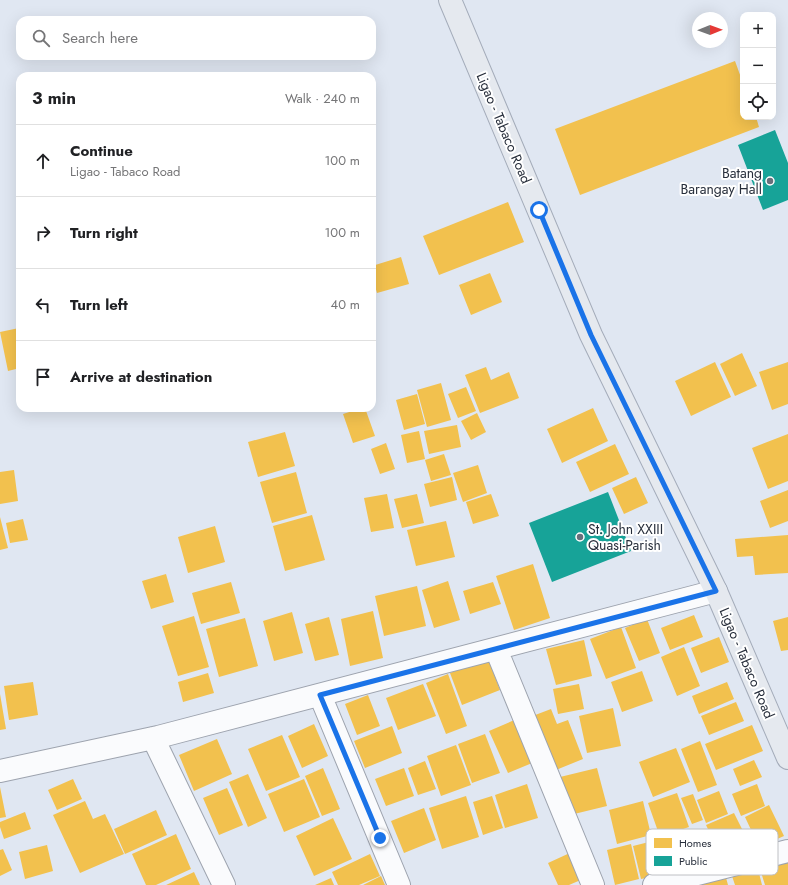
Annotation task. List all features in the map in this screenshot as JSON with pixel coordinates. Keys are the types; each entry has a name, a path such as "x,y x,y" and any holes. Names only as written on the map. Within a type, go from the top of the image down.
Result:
{"main road":[{"name":"Ligao - Tabaco Road","path":"450,0 591,335 716,591 788,758"}],"street":[{"path":"0,771 153,738 716,591"},
{"path":"496,649 593,885"},
{"path":"320,695 399,885"},
{"path":"153,738 224,885"},
{"path":"778,854 788,852"},
{"path":"654,885 695,875"}],"building: Homes":[{"path":"735,61 740,75 740,120 757,120 759,127 580,195 555,129"},
{"path":"508,202 524,242 439,275 423,236"},
{"path":"401,257 409,284 377,293 376,265"},
{"path":"490,273 502,302 471,315 459,285"},
{"path":"16,329 16,369 8,371 0,332"},
{"path":"742,353 757,386 735,396 720,364"},
{"path":"715,362 731,397 691,416 675,381"},
{"path":"788,362 788,404 772,410 759,372"},
{"path":"486,367 491,380 509,372 519,398 480,413 465,375"},
{"path":"441,383 451,420 427,427 417,390"},
{"path":"466,387 476,411 458,418 448,394"},
{"path":"417,394 425,424 404,430 396,400"},
{"path":"593,408 608,441 562,463 547,429"},
{"path":"349,412 366,412 375,436 353,443 343,414"},
{"path":"477,413 486,432 471,440 461,421"},
{"path":"457,425 461,447 429,454 424,431"},
{"path":"419,431 425,459 407,463 401,435"},
{"path":"285,432 295,466 258,477 248,442"},
{"path":"788,434 788,481 768,489 752,448"},
{"path":"386,443 395,469 380,474 371,449"},
{"path":"615,444 629,474 590,492 576,462"},
{"path":"444,454 451,475 431,481 425,460"},
{"path":"478,465 487,493 463,502 453,473"},
{"path":"14,470 18,501 0,504 0,472"},
{"path":"296,472 307,513 272,523 260,482"},
{"path":"452,477 457,500 430,507 424,484"},
{"path":"636,477 648,503 624,514 612,488"},
{"path":"788,490 788,521 770,528 760,501"},
{"path":"387,494 394,528 371,532 364,498"},
{"path":"417,494 424,523 402,528 394,499"},
{"path":"491,494 499,516 473,524 466,502"},
{"path":"312,515 325,560 285,571 273,526"},
{"path":"0,517 8,548 0,550"},
{"path":"23,519 28,540 10,543 6,523"},
{"path":"446,521 455,557 416,566 407,530"},
{"path":"215,526 225,562 188,573 178,537"},
{"path":"788,535 788,573 755,575 753,556 737,557 735,539"},
{"path":"533,564 550,618 514,630 496,576"},
{"path":"166,574 174,602 151,609 142,581"},
{"path":"448,581 460,620 434,628 422,590"},
{"path":"231,582 240,613 201,624 192,593"},
{"path":"493,582 501,604 470,614 463,591"},
{"path":"417,586 426,626 384,636 375,596"},
{"path":"373,611 383,658 350,666 341,619"},
{"path":"292,612 303,653 274,661 263,621"},
{"path":"694,615 703,637 670,650 661,628"},
{"path":"194,616 209,667 178,676 162,626"},
{"path":"329,617 339,655 315,661 305,624"},
{"path":"788,617 788,650 781,651 773,621"},
{"path":"245,618 258,666 219,677 206,629"},
{"path":"647,619 660,653 639,661 625,628"},
{"path":"621,627 636,668 606,679 590,639"},
{"path":"719,637 729,662 701,673 691,648"},
{"path":"584,640 592,676 556,685 546,649"},
{"path":"684,647 700,686 677,696 661,657"},
{"path":"488,658 500,690 462,705 450,673"},
{"path":"642,671 653,701 622,712 611,682"},
{"path":"208,673 214,693 183,702 178,682"},
{"path":"448,674 467,726 446,734 426,683"},
{"path":"33,682 38,715 9,720 4,686"},
{"path":"727,682 734,699 699,714 692,696"},
{"path":"423,684 436,716 398,730 386,698"},
{"path":"579,684 584,709 558,714 553,689"},
{"path":"0,694 6,729 0,730"},
{"path":"368,695 380,726 357,735 345,704"},
{"path":"736,702 744,721 709,735 701,716"},
{"path":"613,708 621,746 587,753 579,716"},
{"path":"551,709 557,724 568,720 583,759 551,772 530,717"},
{"path":"519,718 537,761 508,773 489,731"},
{"path":"314,724 328,756 302,768 288,736"},
{"path":"752,725 763,751 716,770 705,744"},
{"path":"392,726 402,753 365,768 354,741"},
{"path":"485,734 500,773 472,783 458,744"},
{"path":"282,735 300,777 266,791 248,749"},
{"path":"217,739 232,774 194,791 179,755"},
{"path":"700,741 717,785 698,792 681,749"},
{"path":"456,745 471,785 441,796 427,756"},
{"path":"676,748 690,782 653,797 639,762"},
{"path":"754,760 762,777 740,786 733,769"},
{"path":"425,761 436,789 418,795 408,768"},
{"path":"323,768 340,809 322,816 305,776"},
{"path":"404,768 414,796 386,806 375,779"},
{"path":"597,768 607,806 570,815 560,777"},
{"path":"248,774 267,818 248,827 229,782"},
{"path":"73,779 82,799 57,810 48,790"},
{"path":"304,779 320,817 284,832 268,794"},
{"path":"527,784 538,818 505,828 495,795"},
{"path":"757,784 765,806 741,816 732,794"},
{"path":"0,787 6,817 0,818"},
{"path":"227,788 243,825 219,835 203,798"},
{"path":"719,791 728,814 706,823 697,800"},
{"path":"677,793 689,827 683,829 657,829 648,803"},
{"path":"693,794 703,820 692,824 681,798"},
{"path":"466,796 479,837 442,849 429,808"},
{"path":"492,796 503,828 483,835 473,802"},
{"path":"85,801 93,819 105,814 124,854 80,873 53,815"},
{"path":"643,801 650,829 646,829 646,836 617,844 609,810"},
{"path":"769,805 784,836 778,839 778,829 751,829 745,817"},
{"path":"424,808 436,840 404,853 391,821"},
{"path":"156,810 167,835 125,854 114,829"},
{"path":"25,812 31,829 4,839 0,822"},
{"path":"734,813 742,829 708,829 706,825"},
{"path":"333,818 352,859 314,876 296,836"},
{"path":"176,834 191,869 156,885 146,885 132,854"},
{"path":"646,843 646,875 660,875 641,879 633,846"},
{"path":"631,844 639,879 615,885 607,850"},
{"path":"47,845 53,871 25,879 19,852"},
{"path":"3,849 12,870 0,876 0,850"},
{"path":"572,852 583,879 569,885 558,885 548,863"},
{"path":"370,854 380,876 359,885 338,885 332,872"},
{"path":"788,862 788,885 765,885 762,875 778,875 778,864"},
{"path":"194,872 200,885 166,885"},
{"path":"725,875 728,885 691,885"},
{"path":"760,875 762,885 735,885 732,876"},
{"path":"381,876 385,885 363,885"},
{"path":"331,878 334,885 315,885"}],"building: Public":[{"name":"Batang Barangay Hall","path":"775,130 788,163 788,200 763,210 738,145"},
{"name":"St. John XXIII Quasi-Parish","path":"608,492 631,551 552,582 529,523"}],"place":[{"name":"Batang Barangay Hall","path":"770,181"},
{"name":"St. John XXIII Quasi-Parish","path":"580,537"}],"route":[{"path":"380,838 320,695 716,591 591,335 539,210"}]}
